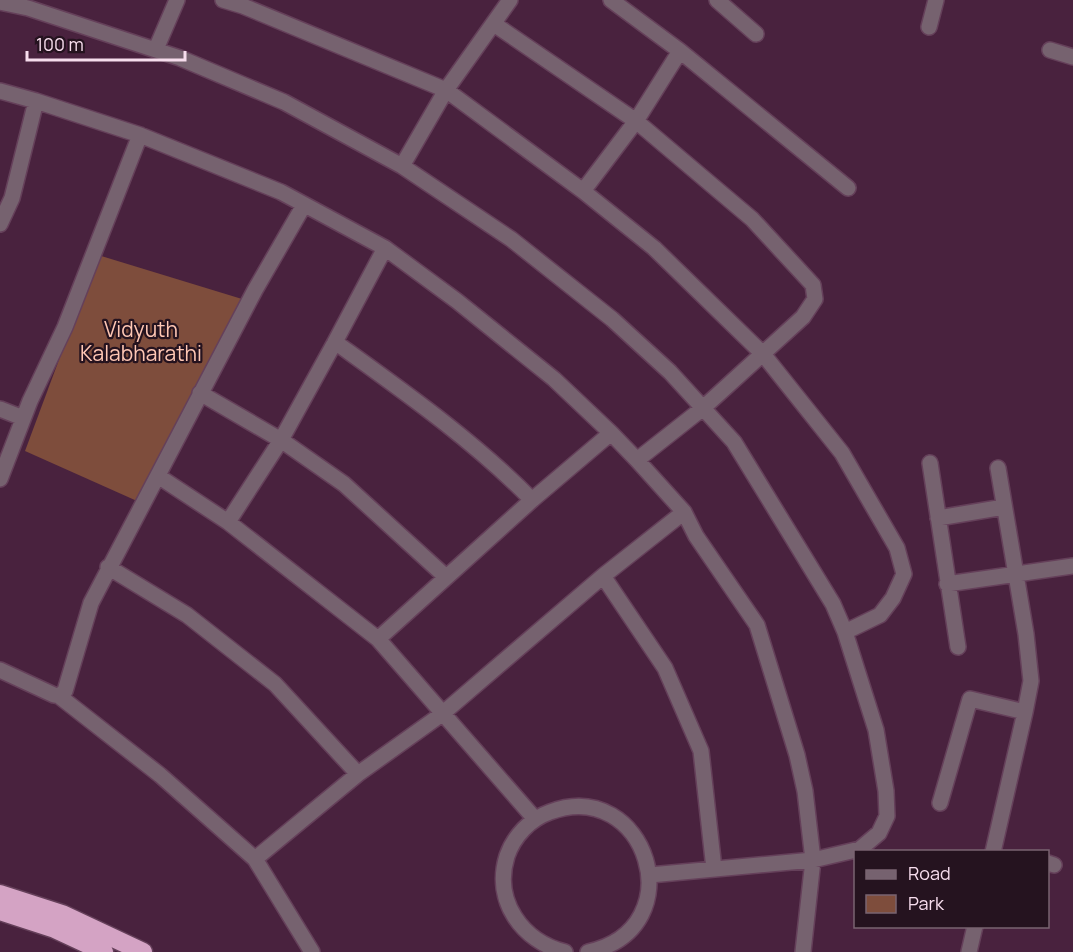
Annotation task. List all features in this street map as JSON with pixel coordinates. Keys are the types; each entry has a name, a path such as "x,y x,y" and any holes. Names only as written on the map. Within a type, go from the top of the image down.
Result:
{"highway":[{"path":"0,894 62,914 143,952"},
{"path":"0,911 55,929 104,952"}],"street":[{"path":"156,49 177,0"},
{"path":"223,0 243,6 446,90 583,191 654,248 763,354 842,453 897,548 903,574 893,598 880,615 845,632"},
{"path":"402,166 446,90 510,0"},
{"path":"611,0 680,51 848,188"},
{"path":"717,0 756,34"},
{"path":"929,27 936,0"},
{"path":"0,2 28,8 180,58 284,102 402,166 511,240 612,319 670,372 734,442 833,604 845,632 876,730 886,791 887,816 879,833 856,850"},
{"path":"494,24 636,121 752,219 813,285 815,299 803,317 703,408 637,460"},
{"path":"1050,50 1073,57"},
{"path":"583,191 636,121 680,51"},
{"path":"0,91 36,100 140,135 280,192 385,248 505,338 554,379 637,460 684,512 696,536 757,625 797,755 805,791 813,860 803,952"},
{"path":"0,224 36,100"},
{"path":"0,479 23,418 65,327 140,135"},
{"path":"59,696 65,691 91,603 108,567 255,290 304,205"},
{"path":"228,522 281,440 385,248"},
{"path":"335,342 405,392 502,470 532,500"},
{"path":"200,393 281,440 344,484 446,577"},
{"path":"0,409 23,418"},
{"path":"378,639 532,500 611,433"},
{"path":"930,463 958,647"},
{"path":"997,850 1030,681 1026,633 999,468"},
{"path":"158,476 228,522 378,639 535,819"},
{"path":"938,518 1005,507"},
{"path":"255,859 358,774 442,714 603,576 684,512"},
{"path":"108,567 188,615 276,684 358,774"},
{"path":"947,584 1015,573 1073,567"},
{"path":"603,576 665,668 701,751 714,869"},
{"path":"0,670 59,696 160,775 255,859 312,952"},
{"path":"940,803 970,699 1025,712"},
{"path":"565,952 543,949 513,916 505,896 503,874 508,853 519,834 535,819 566,808 588,808 609,814 627,826 645,853 650,875 645,907 634,926 609,946 588,952"},
{"path":"650,875 813,860 854,850"},
{"path":"969,952 975,928"}],"green space":[{"name":"Vidyuth Kalabharathi","path":"98,255 242,299 137,501 25,451"}]}
